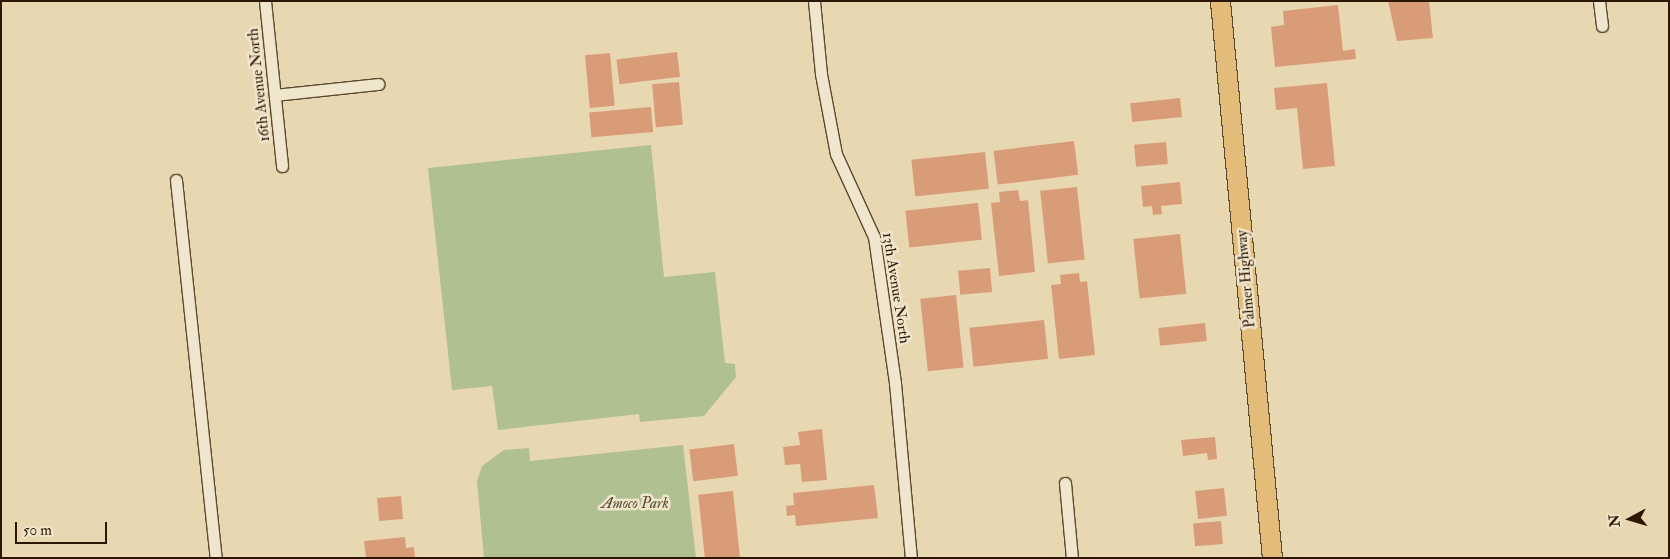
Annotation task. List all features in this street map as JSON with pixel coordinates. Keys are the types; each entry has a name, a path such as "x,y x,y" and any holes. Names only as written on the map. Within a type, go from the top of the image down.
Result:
{"main road":[{"name":"Palmer Highway","path":"1220,1 1272,558"}],"street":[{"name":"16th Avenue North","path":"265,1 282,166"},
{"name":"13th Avenue North","path":"814,1 821,74 836,154 874,237 895,383 911,558"},
{"path":"1599,1 1602,26"},
{"path":"275,95 378,84"},
{"path":"176,180 216,558"},
{"path":"1065,483 1072,558"}],"green space":[{"path":"651,145 664,277 715,272 725,363 735,364 736,377 704,416 640,422 639,414 498,430 492,386 452,390 428,168"},
{"name":"Amoco Park","path":"683,445 696,558 484,558 477,481 482,466 504,450 529,448 530,461"}],"building":[{"path":"1388,1 1429,1 1433,38 1397,41"},
{"path":"1338,5 1343,51 1355,49 1356,59 1275,67 1271,27 1284,25 1283,11"},
{"path":"677,52 680,77 620,84 616,59"},
{"path":"610,53 615,106 590,108 585,55"},
{"path":"679,82 683,125 656,127 652,84"},
{"path":"1327,83 1335,166 1303,169 1297,108 1276,110 1274,88"},
{"path":"1180,98 1182,117 1132,122 1130,103"},
{"path":"651,107 653,132 591,137 589,112"},
{"path":"1074,141 1078,175 998,185 994,151"},
{"path":"1166,142 1168,164 1136,167 1134,145"},
{"path":"985,152 989,189 915,197 911,160"},
{"path":"1180,182 1182,204 1161,206 1162,214 1153,215 1152,206 1143,207 1141,186"},
{"path":"1077,187 1085,260 1048,263 1040,191"},
{"path":"1018,190 1020,201 1028,200 1035,272 999,276 991,203 1000,202 999,192"},
{"path":"978,203 982,240 909,247 905,211"},
{"path":"1180,234 1186,294 1140,299 1133,239"},
{"path":"990,268 992,292 960,295 958,271"},
{"path":"1079,273 1080,282 1087,281 1095,355 1059,359 1051,285 1061,284 1060,275"},
{"path":"956,295 964,368 928,371 920,299"},
{"path":"1044,320 1048,359 973,367 969,328"},
{"path":"1205,323 1207,341 1160,346 1158,328"},
{"path":"822,429 827,480 802,482 800,464 785,465 783,447 800,445 798,432"},
{"path":"1215,437 1217,459 1208,460 1207,453 1183,456 1181,440"},
{"path":"734,444 738,476 693,481 689,449"},
{"path":"874,485 878,518 796,526 795,515 787,516 786,506 794,505 793,493"},
{"path":"1224,488 1227,516 1198,519 1195,491"},
{"path":"733,491 740,558 705,558 698,495"},
{"path":"401,496 403,519 379,521 377,498"},
{"path":"1221,521 1223,544 1195,546 1193,523"},
{"path":"405,537 406,548 414,547 415,558 366,558 364,541"}]}
